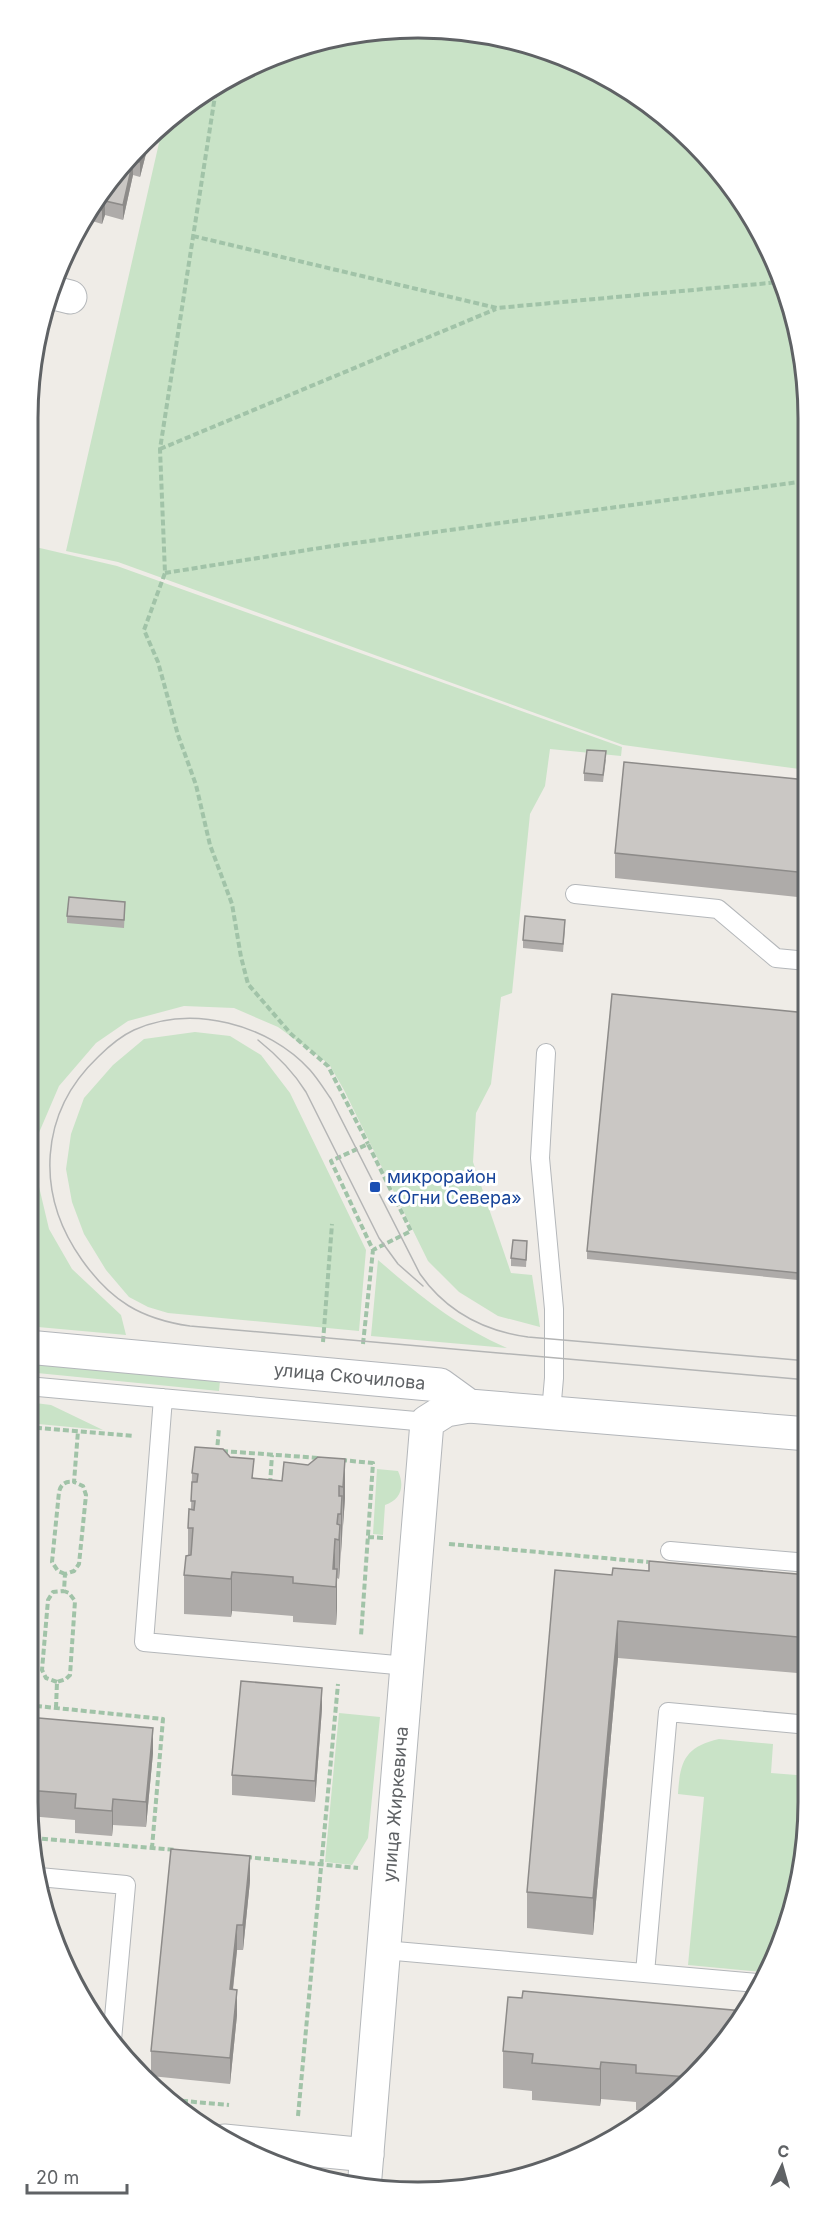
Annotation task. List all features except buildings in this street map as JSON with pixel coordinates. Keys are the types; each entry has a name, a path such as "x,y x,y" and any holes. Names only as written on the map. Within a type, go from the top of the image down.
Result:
{"street":[{"name":"улица Скочилова","path":"38,1348 440,1385 469,1406"},
{"path":"427,1422 446,1410 469,1406 798,1433"},
{"name":"улица Жиркевича","path":"365,2178 427,1422"},
{"path":"251,2144 367,2155"}],"lane":[{"path":"575,894 718,909 776,958 798,961"},
{"path":"546,1053 540,1158 554,1309 554,1378 551,1412"},
{"path":"38,1387 427,1422"},
{"path":"163,1398 144,1642 407,1666"},
{"path":"670,1551 798,1562"},
{"path":"645,1973 668,1712 798,1724"},
{"path":"45,1878 126,1885 113,2029"},
{"path":"384,1950 753,1983"}],"path":[{"path":"215,97 160,449 165,573 144,630 158,662 178,735 196,785 210,845 232,904 248,984 291,1034 328,1066 411,1230 373,1250"},
{"path":"193,236 497,308"},
{"path":"160,449 497,308 774,283"},
{"path":"165,573 326,547 798,482"},
{"path":"362,1353 373,1250 331,1161 368,1144"},
{"path":"322,1349 332,1224"},
{"path":"74,1482 78,1431"},
{"path":"217,1450 328,1459"},
{"path":"270,1488 272,1455"},
{"path":"298,2111 342,1637 360,1638 373,1462 339,1460"},
{"path":"67,1481 74,1482 83,1486 86,1495 80,1564 74,1571 65,1574 58,1571 52,1562 58,1492 67,1481"},
{"path":"368,1537 654,1562"},
{"path":"64,1591 65,1574"},
{"path":"64,1591 75,1601 75,1611 70,1675 57,1682 46,1678 42,1670 48,1600 53,1592 64,1591"},
{"path":"56,1708 57,1682"},
{"path":"38,1706 163,1719 152,1848"},
{"path":"39,1839 186,1851"},
{"path":"242,1857 390,1870"}],"green space":[{"path":"393,38 443,38 516,50 564,66 608,88 650,116 669,132 720,186 748,228 770,272 786,320 798,393 798,769 623,745 118,562 66,551 160,139 186,116 228,88 272,66 320,50"},
{"path":"38,548 117,566 622,747 621,756 550,749 545,786 530,814 512,993 501,997 491,1084 476,1113 473,1162 511,1273 532,1275 540,1327 498,1316 459,1292 428,1261 329,1064 278,1027 234,1008 184,1006 128,1021 96,1043 59,1086 38,1135"},
{"path":"195,1032 230,1036 261,1055 290,1093 366,1250 359,1331 168,1313 148,1307 129,1297 106,1270 84,1234 72,1202 66,1169 71,1134 84,1098 113,1065 144,1039"},
{"path":"38,1182 49,1229 72,1269 121,1315 126,1335 38,1327"},
{"path":"378,1260 455,1320 507,1348 371,1336"},
{"path":"38,1364 220,1381 219,1391 38,1373"},
{"path":"38,1403 51,1405 103,1430 38,1424"},
{"path":"377,1469 398,1471 401,1482 398,1496 385,1505 383,1535 373,1534"},
{"path":"339,1713 380,1717 368,1838 352,1865 325,1862"},
{"path":"719,1739 773,1744 771,1773 798,1775 798,1827 791,1876 786,1900 770,1948 758,1972 688,1965 704,1797 678,1794 679,1782 686,1757 708,1742"}],"tram line":[{"path":"798,1360 528,1337 496,1330 467,1317 442,1299 420,1274 331,1099 313,1073 293,1054 251,1030 204,1019 156,1022 134,1030 102,1053 78,1079 64,1103 55,1128 50,1155 51,1182 56,1208 67,1235 82,1260 104,1287 128,1306 142,1313 172,1323 190,1326 798,1379"},
{"path":"258,1040 285,1064 301,1084 379,1238 398,1264 423,1286"}],"place":[{"name":"микрорайон «Огни Севера»","path":"375,1187"}]}
